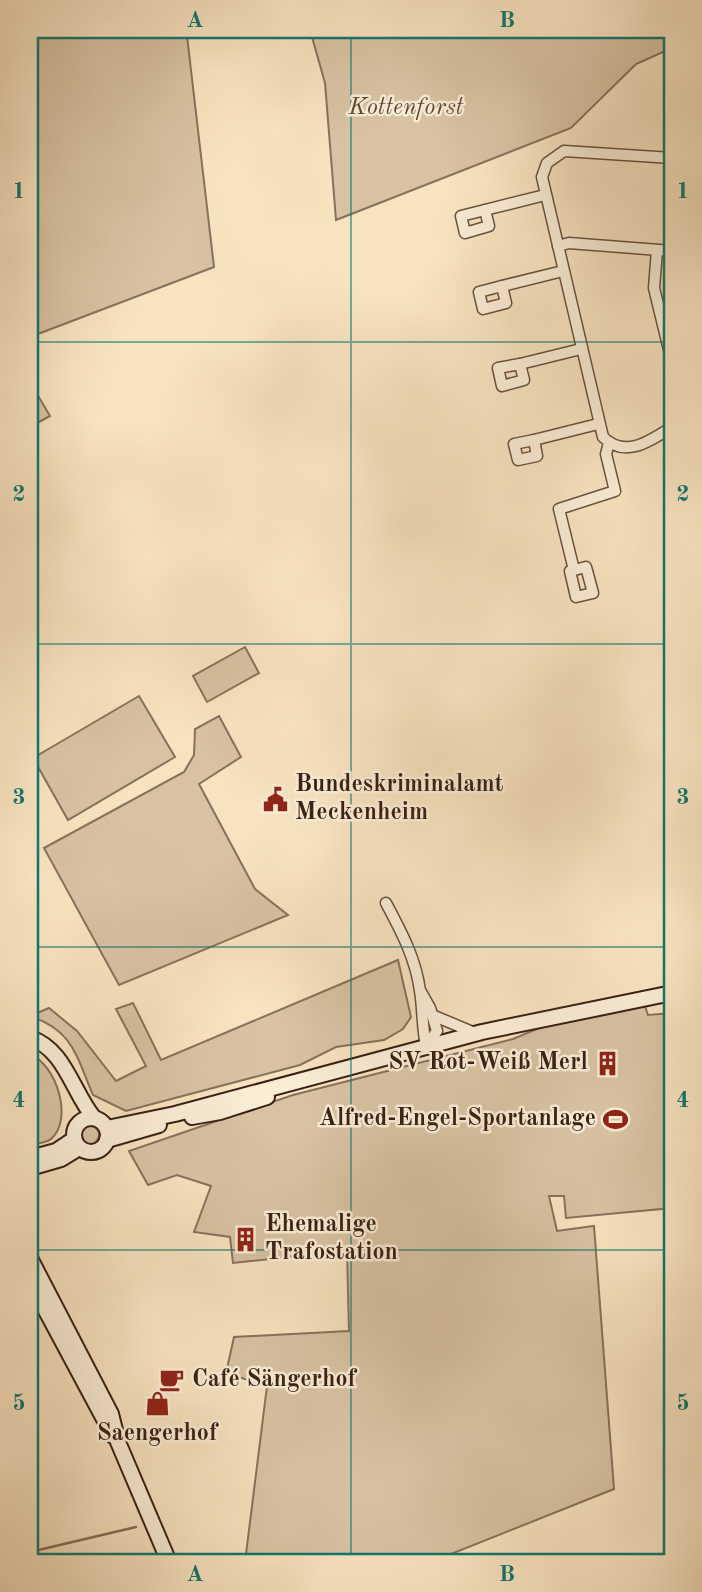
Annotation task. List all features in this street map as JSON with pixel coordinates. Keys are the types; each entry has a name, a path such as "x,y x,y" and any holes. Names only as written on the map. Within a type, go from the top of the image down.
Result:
{"main road":[{"path":"77,1143 91,1152 98,1150 107,1134 220,1112 270,1096 293,1084 426,1046 672,993"},
{"path":"30,1038 52,1050 70,1082 107,1134"},
{"path":"30,1168 61,1159 77,1143 77,1124 70,1082"},
{"path":"77,1124 94,1118"},
{"path":"30,1158 77,1143"},
{"path":"30,1258 106,1405 118,1442 169,1562"},
{"path":"30,1282 102,1420 118,1442"},
{"path":"30,1295 43,1307"}],"street":[{"path":"672,158 564,151 555,155 544,170 545,195 598,424 609,443 626,449 636,447 672,427"},
{"path":"485,210 545,195"},
{"path":"558,246 569,243 672,251"},
{"path":"657,250 654,288 672,362"},
{"path":"502,286 563,271"},
{"path":"520,363 581,349"},
{"path":"534,440 598,424"},
{"path":"574,570 559,509 615,491 606,454 609,443"},
{"path":"386,903 405,937 420,991 437,1032 426,1046"},
{"path":"420,991 420,1013 426,1046"},
{"path":"432,1015 476,1034"}],"green space":[{"path":"30,30 275,30 187,36 214,267 30,337"},
{"name":"Kottenforst","path":"310,30 672,30 672,48 636,64 571,128 336,220 325,83"},
{"path":"30,382 50,416 30,427"},
{"path":"245,647 259,673 207,702 193,676"},
{"path":"139,696 175,757 68,820 33,758"},
{"path":"219,716 241,757 199,784 255,889 288,915 119,985 44,848 184,772 194,755 195,729"},
{"path":"398,960 411,1017 403,1029 384,1040 336,1047 300,1065 126,1111 93,1095 72,1046 65,1037 45,1022 30,1016 49,1008 77,1031 116,1081 146,1066 116,1009 133,1003 161,1060"},
{"path":"645,1006 648,1015 672,1013 672,1208 566,1218 564,1196 549,1196 557,1231 594,1226 614,1489 431,1562 245,1562 267,1386 226,1373 234,1337 349,1331 347,1251 233,1263 230,1237 194,1232 211,1186 177,1175 148,1185 129,1151 293,1095 513,1039 556,1021"},
{"path":"30,1055 39,1060 54,1080 59,1093 61,1119 58,1130 51,1139 30,1145"},
{"path":"90,1126 98,1131 99,1135 94,1143 90,1144 82,1139 81,1135 86,1127"}],"waterway":[{"path":"30,1552 136,1527"}],"place":[{"name":"Bundeskriminalamt Meckenheim","path":"275,799"},
{"name":"SV Rot-Weiß Merl","path":"608,1063"},
{"name":"Alfred-Engel-Sportanlage","path":"616,1119"},
{"name":"Ehemalige Trafostation","path":"245,1239"},
{"name":"Café Sängerhof","path":"172,1380"},
{"name":"Saengerhof","path":"157,1403"}]}
